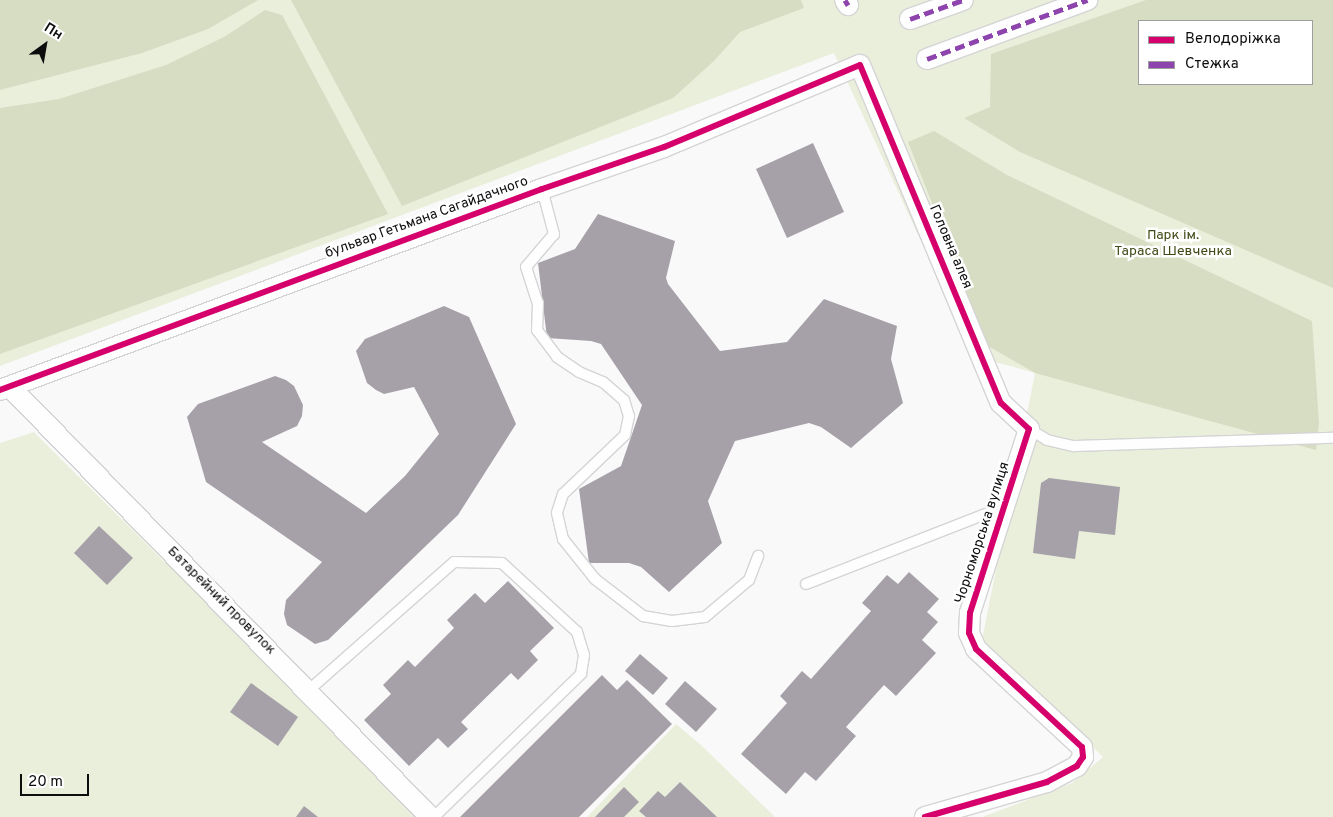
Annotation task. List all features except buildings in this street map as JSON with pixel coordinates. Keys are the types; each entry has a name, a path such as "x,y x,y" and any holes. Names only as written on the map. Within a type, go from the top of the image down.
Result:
{"street":[{"path":"910,19 962,0"},
{"path":"927,59 1087,0"},
{"name":"бульвар Гетьмана Сагайдачного","path":"5,389 542,189 664,147 860,65"},
{"name":"Головна алея","path":"860,65 1001,402 1029,429"},
{"name":"Батарейний провулок","path":"5,389 309,690 430,817"},
{"name":"Чорноморська вулиця","path":"925,817 1047,782 1077,766 1083,757 1082,747 976,649 969,633 970,613 1029,429"}],"lane":[{"path":"542,189 554,234 526,267 538,303 537,330 557,357 579,372 603,382 624,400 629,416 625,435 563,494 557,513 563,539 595,579 642,616 672,621 705,617 749,580 758,556"},
{"name":"Головна алея","path":"1029,429 1047,440 1074,446 1333,438"},
{"path":"806,584 1004,507"},
{"path":"309,690 454,562 502,563 577,632 584,655 581,674 434,817"}],"green space":[{"name":"Парк ім. Тараса Шевченка","path":"0,0 1333,0 1333,817 982,817 1072,783 1103,757 982,640 1035,373 974,356 834,53 0,366"},
{"path":"0,0 258,0 208,29 142,53 0,90"},
{"path":"291,0 801,0 804,8 740,32 714,61 673,98 402,206"},
{"path":"1146,0 1333,0 1333,288 1020,152 964,118 990,107 991,54"},
{"path":"265,10 282,15 388,214 0,354 0,108 59,99 166,65 224,37"},
{"path":"934,131 1007,175 1312,321 1319,423 1316,450 1035,373 988,346 908,142"},
{"path":"34,432 421,817 0,817 0,443"},
{"path":"676,724 701,745 775,817 587,817"}],"marked path":[{"path":"845,0 848,5"},
{"path":"910,19 963,0"},
{"path":"927,59 1087,0"}],"cycle path":[{"path":"0,390 542,189 664,147 860,65 1001,403 1029,429 970,613 969,633 976,649 1082,747 1083,757 1077,766 1047,782 925,817"}]}
